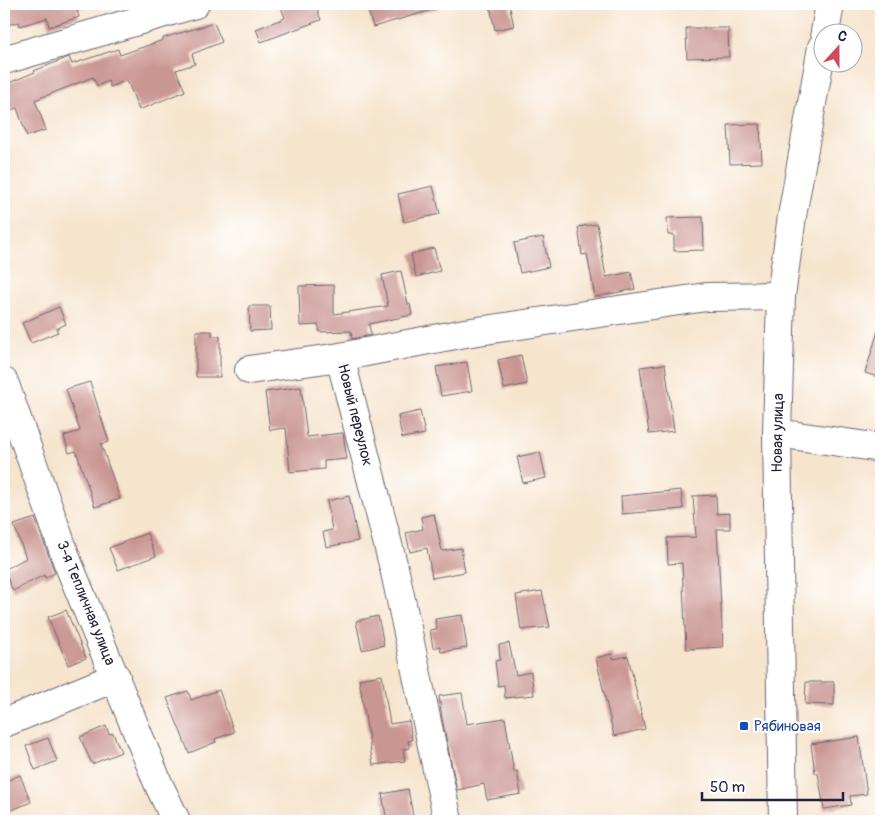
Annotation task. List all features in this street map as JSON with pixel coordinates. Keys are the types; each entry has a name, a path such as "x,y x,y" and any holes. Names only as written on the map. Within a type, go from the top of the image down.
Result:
{"street":[{"path":"4,60 194,4"},
{"path":"827,22 830,4"},
{"name":"Новая улица","path":"782,821 776,433 781,296 792,216 818,72"},
{"name":"Новый переулок","path":"448,821 395,572 340,356 465,333 706,297 781,296"},
{"path":"249,370 340,356"},
{"name":"3-я Тепличная улица","path":"4,382 68,563 158,783 176,821"},
{"path":"776,433 881,448"},
{"path":"4,723 116,678"}],"building":[{"path":"4,4 82,4 82,8 77,10 79,17 49,27 47,18 20,26 19,22 4,26"},
{"path":"280,4 315,4 321,20 261,42 256,29 285,18"},
{"path":"366,4 438,4 439,8 373,27"},
{"path":"509,4 514,26 495,30 490,6"},
{"path":"214,23 222,42 192,54 195,64 176,70 185,91 139,110 127,80 110,87 108,81 97,86 93,77 35,100 46,130 27,136 17,108 4,113 4,85 34,71 69,57 72,64 118,49 120,55 163,40 163,38"},
{"path":"686,28 728,28 729,57 687,58"},
{"path":"760,124 762,163 730,164 728,125"},
{"path":"433,186 440,214 404,222 398,194"},
{"path":"703,217 704,250 674,251 674,235 668,235 667,218"},
{"path":"597,224 606,277 631,272 635,289 595,297 587,254 582,255 578,227"},
{"path":"543,237 549,267 520,273 514,243"},
{"path":"434,248 440,271 416,277 411,254"},
{"path":"401,271 412,315 369,324 371,335 352,339 351,331 319,332 319,325 300,326 299,286 334,285 334,314 388,306 382,275"},
{"path":"249,306 270,306 271,330 250,331"},
{"path":"59,307 66,324 56,329 58,332 31,343 22,323"},
{"path":"196,331 212,331 212,336 220,336 220,377 196,377"},
{"path":"878,331 881,332 881,378 865,373"},
{"path":"521,355 527,384 504,389 498,360"},
{"path":"467,362 472,391 441,396 436,367"},
{"path":"665,364 674,431 649,434 640,367"},
{"path":"90,382 109,442 101,444 120,499 95,507 76,451 69,453 64,436 80,431 66,389"},
{"path":"301,387 307,437 343,433 347,459 324,461 324,469 290,472 286,428 270,430 265,392"},
{"path":"420,411 425,434 402,438 398,416"},
{"path":"540,452 546,478 523,483 517,457"},
{"path":"681,490 683,509 622,514 621,496"},
{"path":"716,495 717,514 730,513 730,529 717,529 723,647 686,649 682,563 668,564 667,538 696,537 693,496"},
{"path":"349,496 358,541 326,547 323,532 332,530 327,501"},
{"path":"434,514 442,551 461,548 465,572 432,578 427,548 410,552 406,533 423,529 421,517"},
{"path":"35,518 55,573 45,578 44,575 13,591 4,570 26,558 14,525"},
{"path":"147,533 156,556 118,570 109,548"},
{"path":"542,591 550,627 521,630 516,595"},
{"path":"66,610 86,658 68,665 48,617"},
{"path":"462,615 467,648 441,652 440,646 433,648 430,630 437,629 435,619"},
{"path":"378,616 384,645 362,650 356,621"},
{"path":"509,643 516,675 531,672 534,695 505,698 504,685 498,686 495,661 500,660 499,645"},
{"path":"612,654 613,659 628,656 645,729 614,736 596,658"},
{"path":"382,675 390,724 409,721 412,740 408,741 410,748 403,749 405,761 373,765 359,679"},
{"path":"806,682 834,682 834,705 805,704"},
{"path":"219,690 234,732 215,739 216,742 189,753 167,698 188,691 191,700"},
{"path":"462,693 467,724 505,718 514,772 517,771 521,794 487,800 484,784 457,790 439,696"},
{"path":"106,726 109,734 113,733 121,752 92,764 80,737"},
{"path":"859,737 867,794 850,796 851,805 824,809 818,773 815,773 811,744"},
{"path":"48,738 57,761 35,770 26,746"},
{"path":"20,775 31,802 10,811 4,797 4,782"},
{"path":"408,789 414,821 387,821 382,794"}],"place":[{"name":"Рябиновая","path":"744,726"}]}
